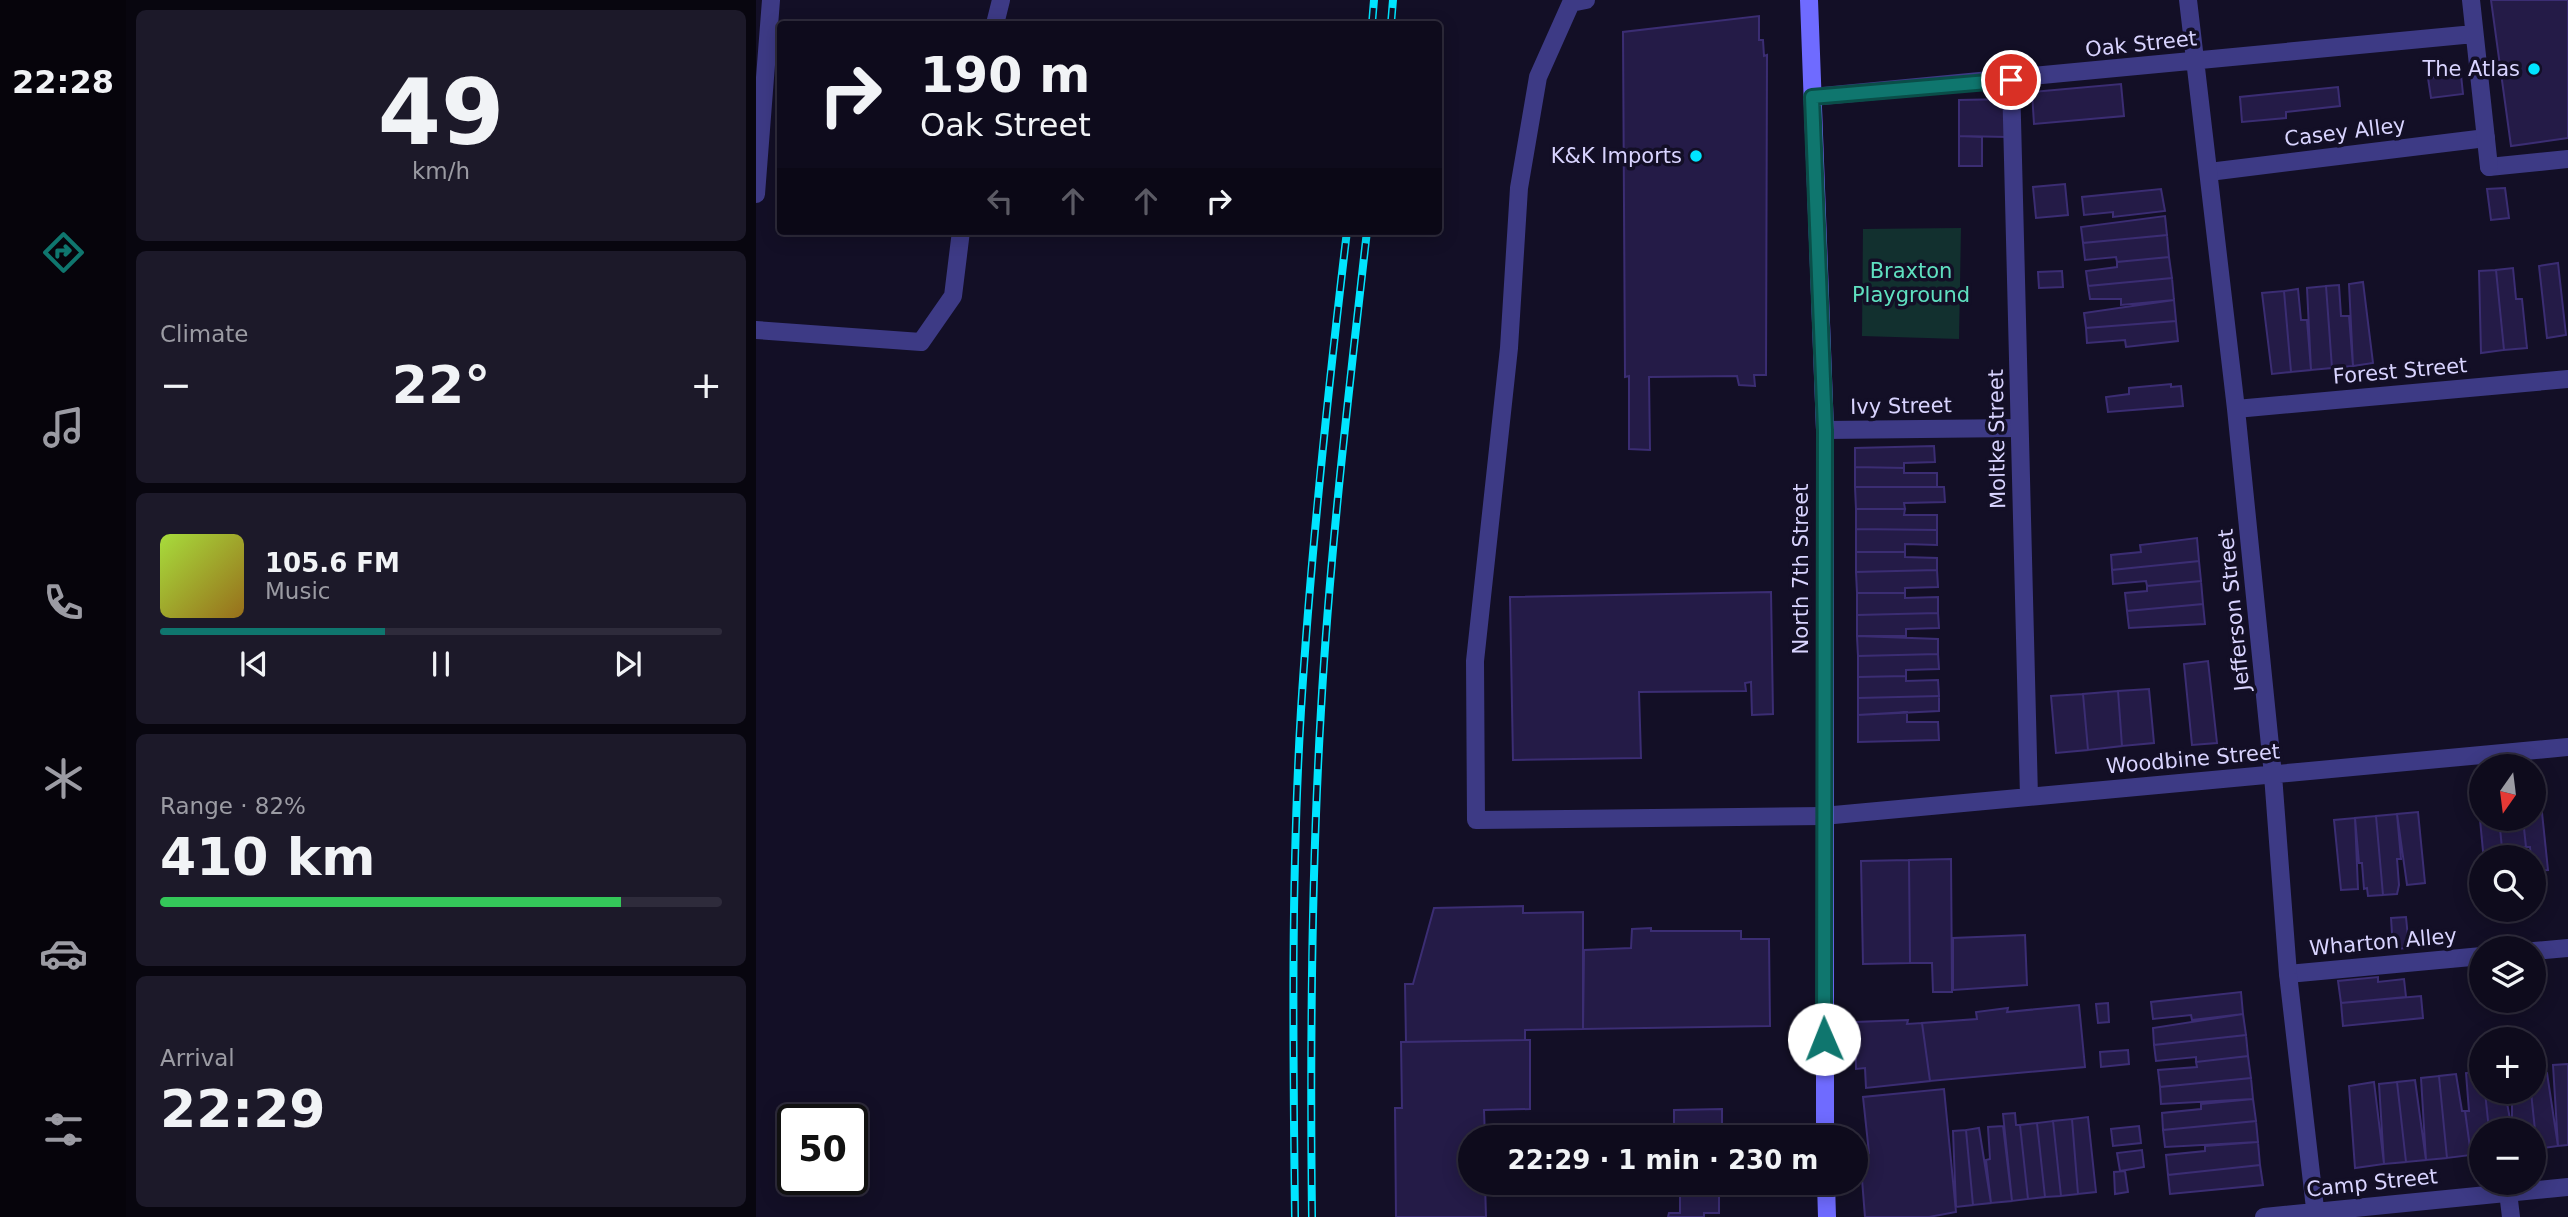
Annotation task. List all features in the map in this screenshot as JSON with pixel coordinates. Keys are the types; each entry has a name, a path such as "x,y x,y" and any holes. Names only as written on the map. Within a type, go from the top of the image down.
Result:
{"main road":[{"name":"North 7th Street","path":"1809,0 1825,430 1825,1125"},
{"path":"1826,1195 1827,1217"}],"street":[{"path":"756,194 771,0"},
{"path":"996,21 1001,0"},
{"name":"Woodbine Street","path":"1586,0 1572,3 1538,77 1519,188 1509,348 1475,661 1476,820 1823,816 2568,747"},
{"name":"Jefferson Street","path":"2188,0 2236,409 2273,775 2288,974 2315,1214"},
{"path":"2471,0 2489,167 2568,159"},
{"name":"Oak Street","path":"1812,97 2474,34"},
{"name":"Moltke Street","path":"2011,80 2029,797"},
{"name":"Casey Alley","path":"2208,172 2486,138"},
{"path":"756,330 921,342 953,296 961,235"},
{"name":"Forest Street","path":"2236,409 2568,379"},
{"name":"Ivy Street","path":"1825,430 2020,428"},
{"path":"2546,950 2568,948"},
{"name":"Wharton Alley","path":"2288,974 2469,957"},
{"name":"Camp Street","path":"2546,1189 2568,1187"},
{"name":"Camp Street","path":"2264,1217 2315,1214 2482,1195"},
{"path":"2508,1195 2511,1217"}],"green space":[{"name":"Braxton Playground","path":"1961,228 1959,339 1862,336 1863,229"}],"building":[{"name":"The Atlas","path":"2491,0 2568,0 2568,138 2511,146"},
{"name":"K&K Imports","path":"1759,16 1759,40 1763,40 1764,56 1767,55 1766,375 1754,375 1755,386 1739,385 1737,376 1649,377 1650,450 1629,449 1629,376 1625,377 1623,32"},
{"path":"2461,75 2463,94 2431,98 2428,78"},
{"path":"2121,84 2124,116 2034,124 2032,92"},
{"path":"2338,87 2340,106 2286,112 2286,118 2242,122 2240,97"},
{"path":"2008,99 2008,137 1959,136 1959,100"},
{"path":"1959,136 1982,137 1982,166 1959,166"},
{"path":"2065,184 2068,215 2036,218 2033,187"},
{"path":"2505,188 2509,218 2491,220 2487,189"},
{"path":"2161,189 2165,211 2113,217 2113,212 2084,215 2082,197"},
{"path":"2165,216 2167,235 2083,243 2081,227"},
{"path":"2167,235 2169,257 2117,262 2116,257 2085,260 2083,243"},
{"path":"2169,257 2172,278 2088,286 2086,271 2117,267 2117,262"},
{"path":"2558,263 2566,335 2547,338 2539,266"},
{"path":"2513,268 2516,299 2522,299 2527,348 2504,350 2496,270"},
{"path":"2496,270 2504,350 2481,353 2479,271"},
{"path":"2062,271 2063,287 2039,288 2038,272"},
{"path":"2172,278 2174,300 2121,305 2121,299 2090,299 2088,286"},
{"path":"2363,282 2373,363 2353,366 2349,284"},
{"path":"2339,285 2341,316 2349,316 2353,366 2332,368 2326,286"},
{"path":"2326,286 2332,368 2311,370 2307,288"},
{"path":"2298,289 2301,320 2307,320 2311,370 2291,372 2284,291"},
{"path":"2284,291 2291,372 2272,374 2262,293"},
{"path":"2174,300 2176,321 2086,328 2084,313"},
{"path":"2176,321 2178,341 2126,347 2125,340 2087,343 2086,328"},
{"path":"2171,384 2171,387 2181,386 2183,406 2108,412 2106,397 2129,394 2129,388"},
{"path":"1934,446 1935,462 1904,463 1904,468 1855,467 1855,448"},
{"path":"1855,467 1904,468 1904,473 1937,473 1937,487 1855,487"},
{"path":"1855,487 1944,487 1945,502 1904,503 1905,509 1856,509"},
{"path":"1856,509 1905,509 1904,515 1937,515 1937,530 1856,529"},
{"path":"1856,529 1937,530 1937,545 1905,544 1905,552 1856,552"},
{"path":"2197,538 2199,561 2112,570 2111,555 2141,552 2140,545"},
{"path":"1856,552 1905,552 1905,557 1937,558 1937,570 1856,572"},
{"path":"2199,561 2201,581 2147,586 2146,581 2113,584 2112,570"},
{"path":"1937,570 1938,587 1905,588 1905,593 1857,593 1856,572"},
{"path":"2201,581 2203,604 2127,611 2125,593 2147,591 2147,586"},
{"path":"1771,592 1773,714 1752,715 1751,682 1745,683 1746,691 1639,692 1641,758 1513,760 1510,597"},
{"path":"1857,593 1905,593 1905,598 1938,597 1938,613 1857,615"},
{"path":"2203,604 2205,624 2129,628 2127,611"},
{"path":"1938,613 1939,628 1906,629 1906,636 1857,636 1857,615"},
{"path":"1857,636 1938,639 1938,654 1858,656"},
{"path":"1938,654 1939,669 1906,670 1906,676 1858,677 1858,656"},
{"path":"2208,661 2217,743 2192,745 2184,664"},
{"path":"1906,676 1906,681 1938,680 1939,696 1858,698 1858,677"},
{"path":"2149,689 2154,743 2122,746 2118,691"},
{"path":"2118,691 2122,746 2088,750 2083,694"},
{"path":"2083,694 2088,750 2056,753 2051,696"},
{"path":"1939,696 1939,711 1858,715 1858,698"},
{"path":"1907,712 1907,722 1938,722 1939,740 1858,742 1858,715"},
{"path":"2418,812 2425,883 2407,885 2397,814"},
{"path":"2397,814 2401,859 2397,859 2399,885 2397,894 2383,895 2376,816"},
{"path":"2376,816 2383,895 2368,896 2367,888 2364,889 2362,863 2359,863 2355,818"},
{"path":"2355,818 2358,889 2341,890 2334,820"},
{"path":"2481,831 2500,831 2502,845 2482,845"},
{"path":"2500,831 2524,831 2526,845 2502,845"},
{"path":"2524,831 2544,831 2545,845 2526,845"},
{"path":"1951,859 1952,992 1933,992 1932,963 1910,963 1909,860"},
{"path":"1909,860 1910,963 1863,964 1861,861"},
{"path":"1523,906 1523,913 1583,912 1583,1029 1525,1030 1525,1040 1406,1042 1405,984 1413,984 1434,908"},
{"path":"2406,917 2409,948 2393,949 2391,918"},
{"path":"1651,928 1651,931 1741,931 1741,939 1769,939 1770,1026 1583,1029 1584,950 1631,948 1632,929"},
{"path":"2025,935 2027,985 1953,990 1953,938"},
{"path":"2378,977 2378,982 2404,979 2406,997 2341,1003 2338,981"},
{"path":"2241,992 2243,1014 2192,1020 2191,1015 2153,1019 2151,1002"},
{"path":"2421,996 2423,1018 2343,1026 2341,1003"},
{"path":"2108,1003 2109,1022 2098,1023 2096,1004"},
{"path":"2079,1005 2085,1067 1930,1081 1922,1023 1977,1019 1976,1012 2008,1008 2007,1012"},
{"path":"2243,1014 2246,1035 2154,1045 2153,1028"},
{"path":"1908,1020 1907,1024 1922,1023 1930,1081 1866,1088 1865,1068 1856,1069 1855,1022"},
{"path":"2246,1035 2248,1056 2196,1062 2196,1057 2156,1061 2154,1045"},
{"path":"1530,1040 1530,1109 1484,1110 1485,1125 1458,1125 1458,1195 1485,1195 1486,1217 1396,1217 1395,1108 1402,1108 1401,1042"},
{"path":"2128,1050 2129,1064 2101,1067 2100,1052"},
{"path":"2248,1056 2251,1078 2160,1087 2158,1070 2197,1067 2196,1062"},
{"path":"2568,1064 2568,1145 2558,1146 2553,1065"},
{"path":"2466,1073 2469,1073 2469,1104 2486,1104 2488,1118 2469,1118 2469,1140 2465,1111 2469,1111"},
{"path":"2546,1073 2558,1146 2546,1148 2546,1118 2534,1118 2532,1104 2546,1104"},
{"path":"2456,1074 2462,1111 2465,1111 2469,1155 2447,1158 2439,1076"},
{"path":"2439,1076 2447,1158 2426,1160 2421,1078"},
{"path":"2251,1078 2253,1099 2161,1104 2160,1087"},
{"path":"2415,1080 2426,1160 2406,1162 2397,1082"},
{"path":"2374,1082 2384,1164 2355,1168 2349,1086"},
{"path":"2397,1082 2406,1162 2384,1164 2379,1084"},
{"path":"1944,1089 1956,1212 1929,1217 1865,1217 1863,1195 1868,1195 1869,1153 1863,1097"},
{"path":"2253,1099 2256,1121 2163,1130 2162,1113 2201,1109 2201,1104"},
{"path":"2486,1104 2507,1104 2510,1118 2488,1118"},
{"path":"2512,1104 2532,1104 2534,1118 2512,1118"},
{"path":"1722,1109 1722,1125 1674,1125 1674,1110"},
{"path":"2015,1113 2016,1125 2020,1125 2028,1199 2012,1201 2003,1114"},
{"path":"2088,1117 2096,1192 2078,1194 2072,1119"},
{"path":"2072,1119 2078,1194 2061,1196 2053,1121"},
{"path":"2053,1121 2061,1196 2045,1197 2037,1123"},
{"path":"2256,1121 2258,1142 2165,1147 2163,1130"},
{"path":"2037,1123 2045,1197 2028,1199 2020,1125"},
{"path":"2003,1126 2012,1201 1991,1203 1986,1160 1990,1159 1988,1127"},
{"path":"2139,1126 2141,1143 2113,1146 2111,1129"},
{"path":"1979,1128 1991,1203 1973,1205 1966,1130"},
{"path":"1966,1130 1973,1205 1956,1207 1953,1131"},
{"path":"2258,1142 2260,1165 2168,1175 2166,1155 2205,1151 2205,1146"},
{"path":"2142,1150 2144,1167 2120,1171 2117,1153"},
{"path":"2260,1165 2263,1185 2170,1194 2168,1175"},
{"path":"2125,1171 2128,1192 2115,1194 2114,1172"},
{"path":"1680,1195 1719,1195 1719,1213 1704,1213 1704,1217 1668,1217 1669,1213 1680,1213"}],"railway":[{"path":"1372,21 1374,0"},
{"path":"1391,21 1393,0"},
{"path":"1295,1217 1294,900 1301,710 1321,470 1347,235"},
{"path":"1312,1217 1312,964 1321,710 1335,530 1367,235"}],"place":[{"name":"The Atlas","path":"2534,69"},
{"name":"K&K Imports","path":"1696,156"}],"route":[{"path":"1824,1039 1825,430 1812,97 2011,80"}]}
